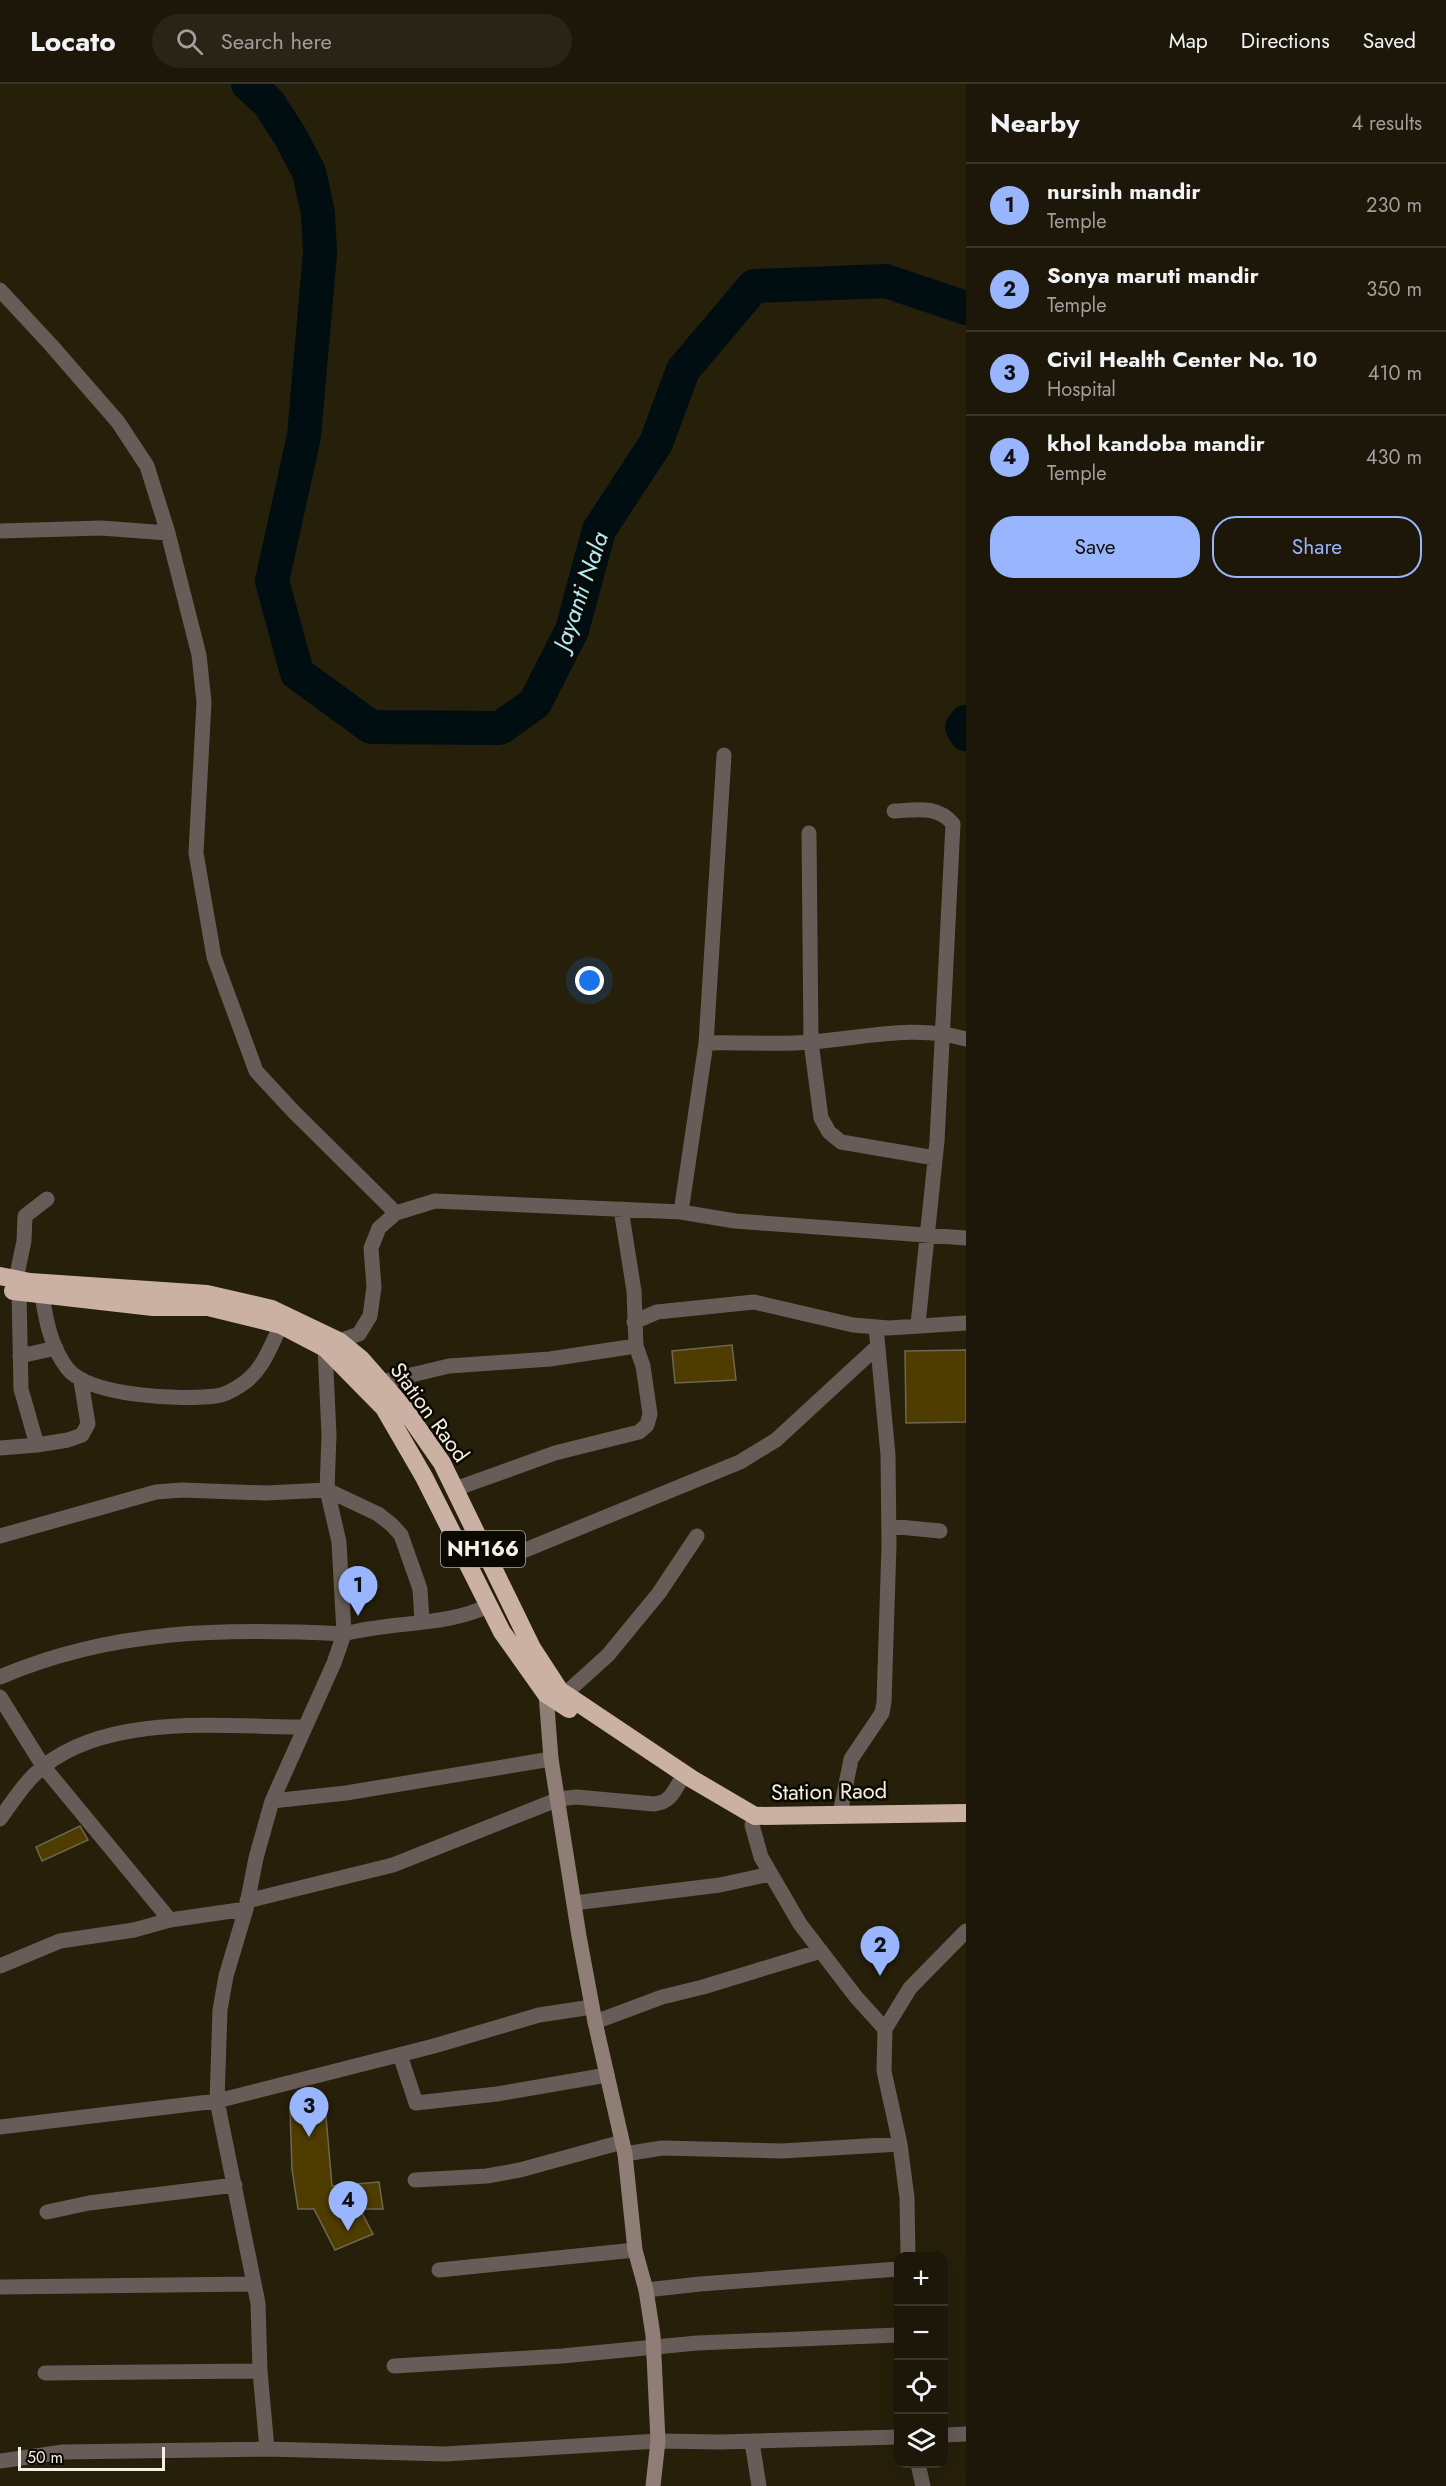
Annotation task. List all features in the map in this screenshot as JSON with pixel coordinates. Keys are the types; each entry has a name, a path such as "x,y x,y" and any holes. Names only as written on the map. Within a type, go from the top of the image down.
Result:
{"highway":[{"name":"NH166","path":"9,1284 42,1295 153,1307 208,1307 281,1325 332,1344 384,1408 424,1477 504,1636 555,1694 679,1783 752,1825 863,1827 966,1824"},
{"name":"Station Raod","path":"9,1284 207,1294 272,1309 361,1359 403,1407 442,1463 532,1648 560,1691 555,1694 755,1816 966,1813"}],"street":[{"path":"0,290 117,422 147,466 168,533 199,655 204,702 196,853 214,957 256,1071 396,1213"},
{"path":"0,531 101,528 168,533"},
{"path":"681,1212 706,1043 724,755"},
{"path":"894,811 933,809 946,815 953,824 935,1158 918,1324"},
{"path":"809,833 811,1042 821,1118 829,1132 841,1142 935,1158"},
{"path":"706,1043 811,1042 882,1033 943,1032 966,1039"},
{"path":"37,1445 21,1389 20,1356 9,1284 24,1241 25,1216 47,1199"},
{"path":"267,2449 260,2371 258,2303 217,2101 220,2010 226,1976 247,1905 256,1858 272,1801 303,1727 334,1664 344,1634 339,1542 327,1490 332,1344 359,1334 370,1316 374,1287 371,1248 379,1228 396,1213 435,1201 681,1212 735,1221 926,1233 966,1238"},
{"path":"455,1489 546,1455 639,1432 647,1425 650,1414 642,1366 636,1346 634,1291 621,1209"},
{"path":"42,1295 47,1328 68,1369 81,1381 108,1391 156,1396 218,1396 241,1385 258,1371 281,1325"},
{"path":"634,1322 657,1312 754,1302 853,1325 876,1327 966,1323"},
{"path":"840,1815 851,1759 882,1713 884,1702 889,1526 888,1455 876,1327"},
{"path":"379,1380 386,1381 449,1366 550,1359 636,1346"},
{"path":"491,1564 740,1462 776,1440 878,1346"},
{"path":"20,1356 56,1348"},
{"path":"0,1448 37,1445 68,1440 82,1435 88,1424 81,1381"},
{"path":"0,1536 156,1492 182,1490 266,1493 327,1490 378,1514 401,1535 420,1589 422,1621"},
{"path":"889,1526 940,1531"},
{"path":"653,2486 658,2441 654,2349 646,2290 635,2250 623,2148 592,2007 551,1759 555,1694 608,1655 659,1593 697,1536"},
{"path":"0,1677 38,1660 116,1641 195,1632 257,1630 344,1634 366,1628 468,1615 488,1606"},
{"path":"0,1697 43,1766 170,1920"},
{"path":"0,1819 43,1766 80,1744 127,1732 175,1726 303,1727"},
{"path":"272,1801 346,1793 551,1759"},
{"path":"0,1966 60,1941 134,1930 170,1920 247,1905 393,1865 559,1799 576,1797 654,1804 671,1798 679,1783"},
{"path":"752,1825 770,1874 800,1924 856,1997 885,2029"},
{"path":"574,1902 720,1885 770,1874"},
{"path":"908,2252 907,2198 900,2144 884,2071 885,2029 910,1988 966,1931"},
{"path":"595,2022 662,1997 821,1951"},
{"path":"0,2123 217,2101 400,2055 539,2015 592,2007"},
{"path":"400,2055 416,2103 497,2094 606,2075"},
{"path":"415,2180 487,2176 623,2148 782,2151 900,2144"},
{"path":"47,2212 89,2203 235,2186"},
{"path":"439,2270 635,2250"},
{"path":"646,2290 894,2269"},
{"path":"0,2287 254,2284"},
{"path":"394,2366 654,2349 697,2343 894,2335"},
{"path":"45,2373 260,2371"},
{"path":"948,2435 966,2434"},
{"path":"0,2461 63,2452 267,2449 445,2454 658,2441 752,2442 894,2437"},
{"path":"752,2442 759,2486"},
{"path":"919,2468 923,2486"}],"building":[{"path":"732,1345 736,1380 675,1383 672,1351"},
{"path":"966,1350 966,1422 906,1423 905,1351"},
{"path":"80,1826 88,1840 42,1861 36,1847"},
{"path":"325,2105 332,2186 379,2182 383,2209 360,2209 373,2234 335,2250 314,2209 298,2209 292,2169 290,2108"}],"waterway":[{"name":"Jayanti Nala","path":"248,84 269,103 309,172 318,213 320,253 304,436 272,581 297,673 371,727 500,728 535,703 572,630 599,530 656,443 683,370 754,286 886,281 966,308"},
{"name":"Jayanti Nala","path":"966,722 962,727 966,734"}],"place":[{"name":"nursinh mandir","path":"358,1616"},
{"name":"Sonya maruti mandir","path":"880,1976"},
{"name":"Civil Health Center No. 10","path":"309,2137"},
{"name":"khol kandoba mandir","path":"348,2231"}]}
